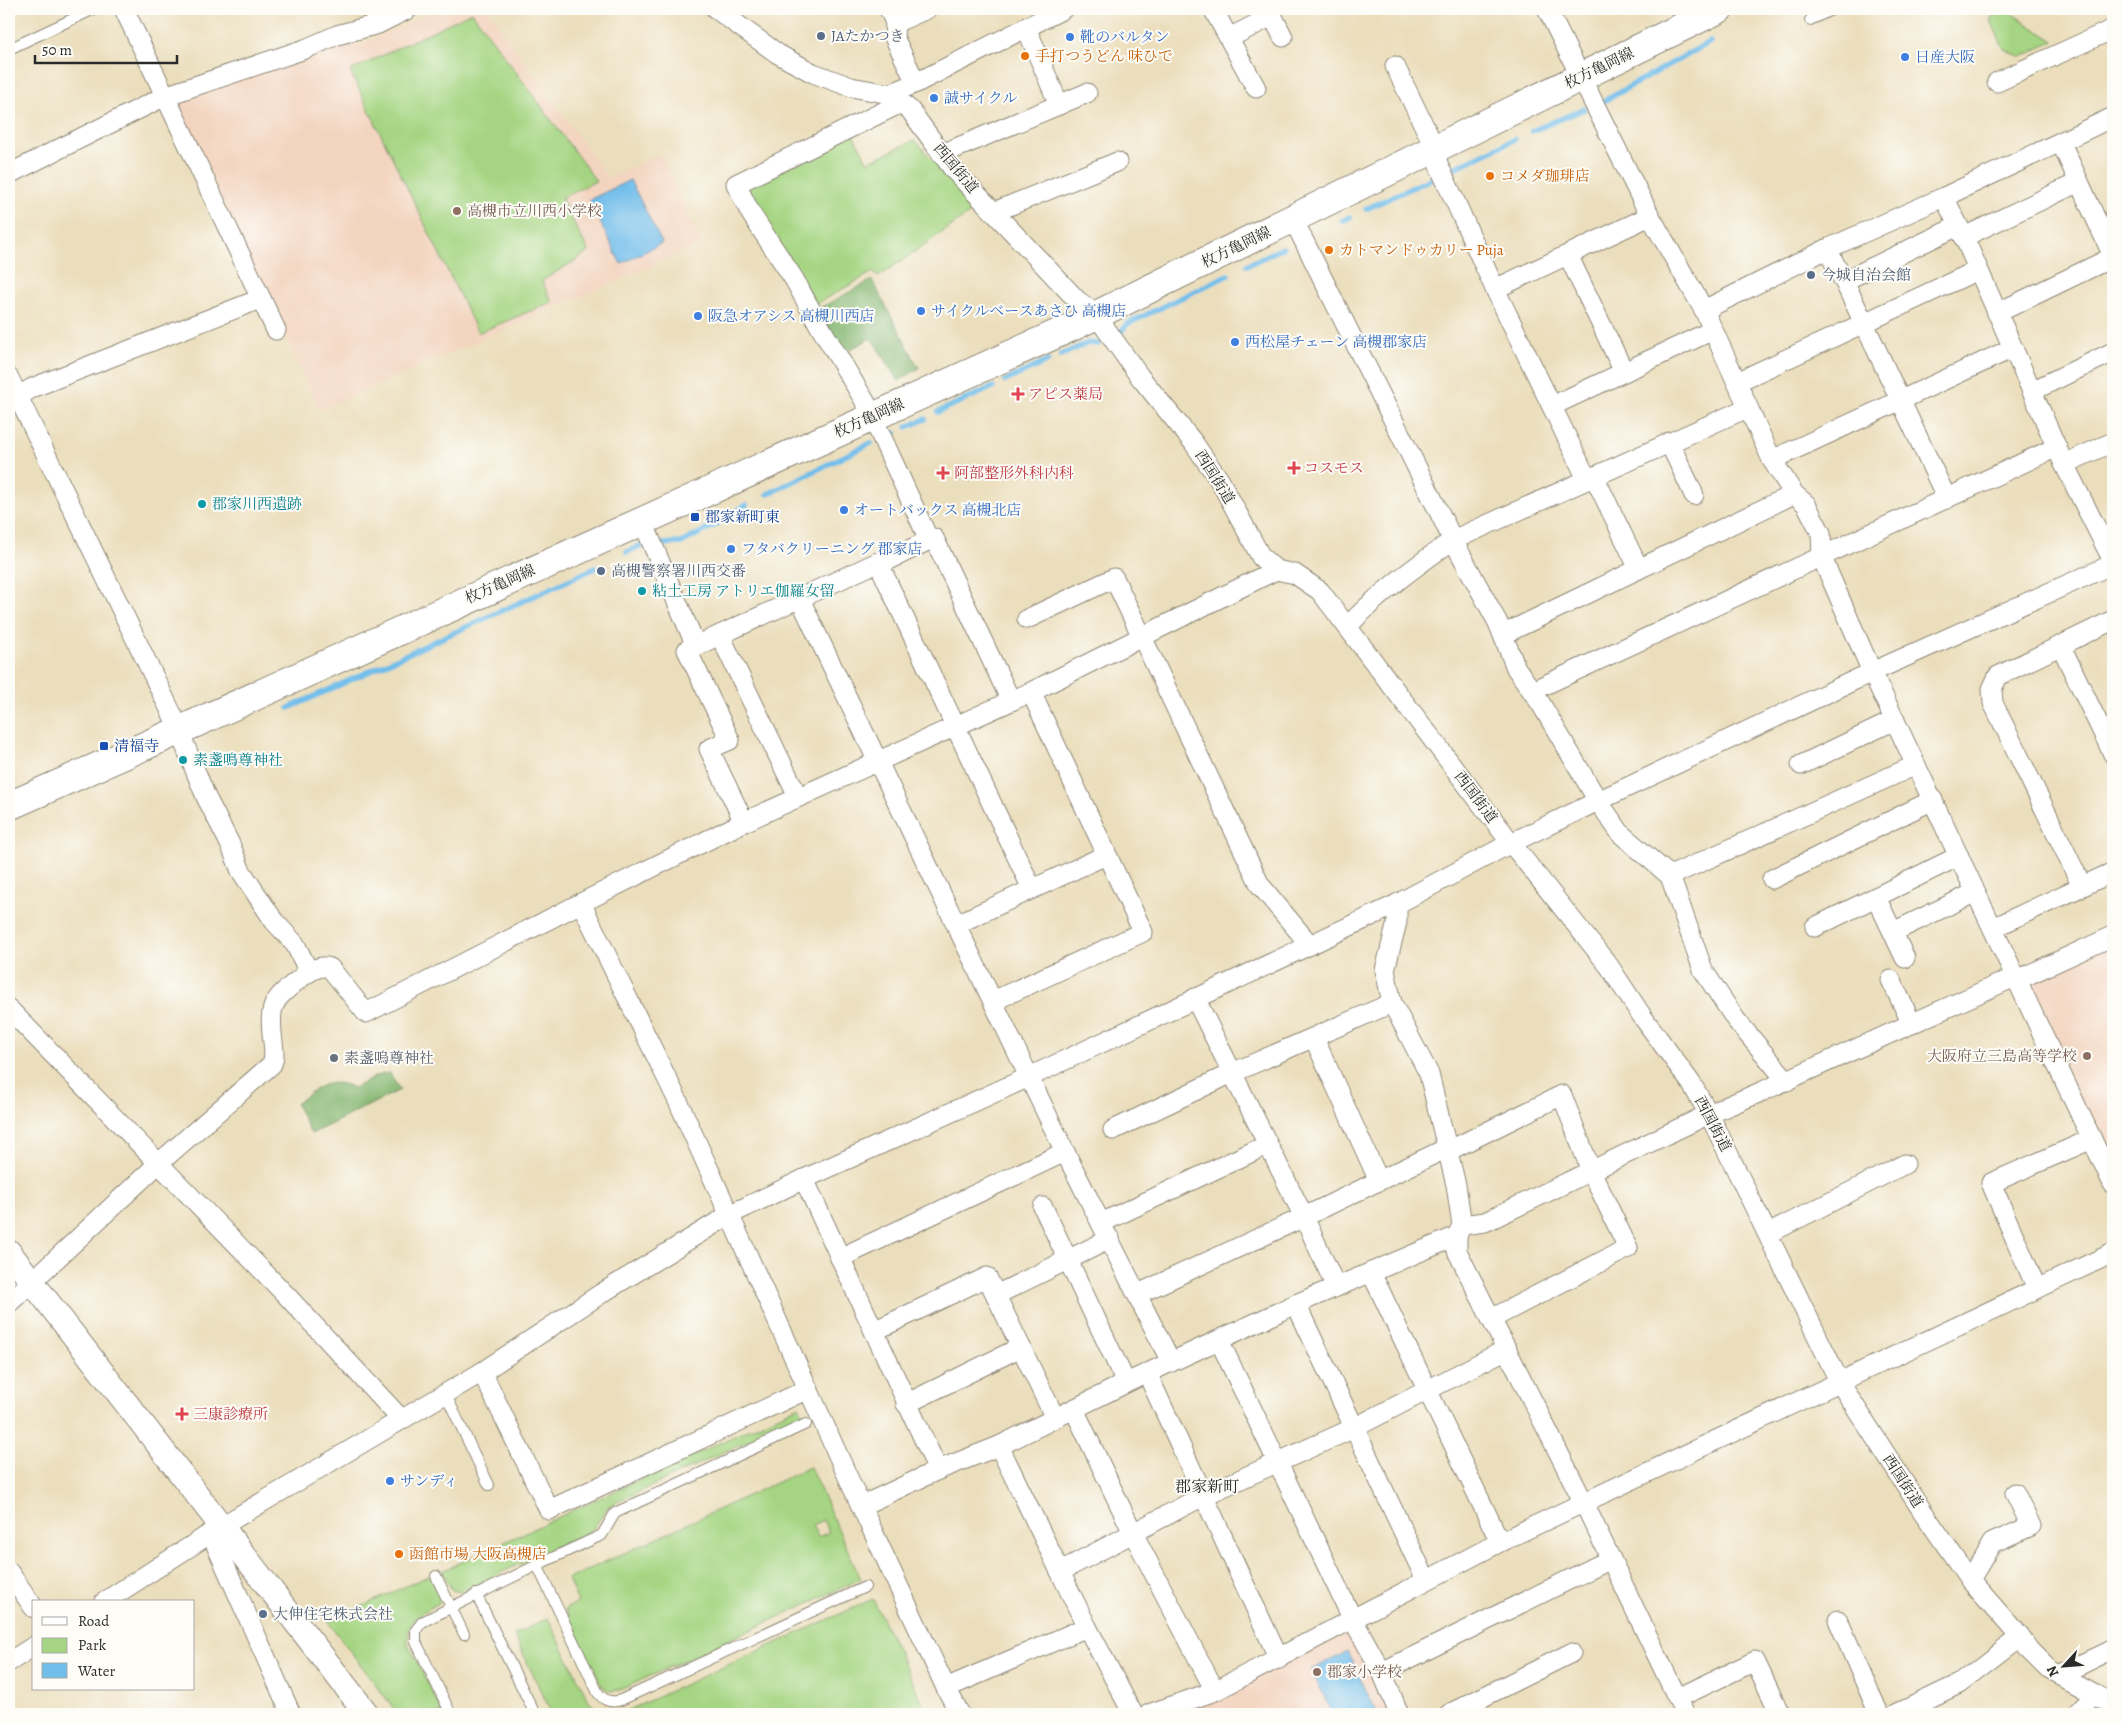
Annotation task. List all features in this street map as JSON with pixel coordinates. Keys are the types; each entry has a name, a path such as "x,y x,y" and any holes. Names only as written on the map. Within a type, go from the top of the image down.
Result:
{"main road":[{"name":"枚方亀岡線","path":"9,806 1096,315 1719,9"}],"street":[{"path":"124,9 276,330"},
{"path":"9,174 165,96 305,49 337,35 378,24 408,9"},
{"path":"716,9 778,54 813,73 851,87 896,99"},
{"path":"916,83 894,37 892,16 927,9"},
{"path":"929,540 872,416 818,325 794,279 751,214 736,184 896,99 916,83 1062,9"},
{"path":"1213,9 1256,88"},
{"path":"1547,9 1650,216 1704,310 1772,460 1794,494 1806,504 1821,533 1822,558 1872,672 2113,1184"},
{"path":"1229,38 1270,12 1284,37"},
{"path":"1026,27 1059,105"},
{"path":"1997,82 2111,30"},
{"path":"1395,66 1429,136 1438,166 1495,289 1552,406 1640,569"},
{"path":"942,154 1087,93"},
{"name":"西国街道","path":"896,99 910,110 953,169 1077,300 1096,315 1140,377 1194,442 1220,481 1261,557 1276,570 1295,574 1320,592 1348,626 1511,843 1609,966 1642,1016 1691,1083 1709,1114 1840,1383 1923,1512 1970,1580 2029,1650 2048,1669 2113,1704"},
{"path":"1704,310 1827,249 1944,197 2113,117"},
{"path":"1997,313 2113,256 2061,143"},
{"path":"994,212 1117,162"},
{"path":"1844,282 2079,182"},
{"path":"107,1600 217,1530 482,1372 602,1293 729,1215 804,1178 1029,1077 1397,904 1511,843 1598,801 1872,672 2113,562 2060,456 1944,197"},
{"path":"1495,289 1650,216"},
{"path":"1293,219 1453,540 1504,634 1516,668 1598,801 1621,834 1670,876 1703,970 1736,1020 1787,1081"},
{"path":"1827,249 1947,499"},
{"path":"1568,256 1624,372"},
{"path":"1736,382 1978,270"},
{"path":"16,402 32,388 260,298"},
{"path":"1552,406 1713,330"},
{"path":"1772,460 2013,348"},
{"path":"2032,391 2113,352"},
{"path":"9,378 16,402 179,730 206,796 241,871 274,921 295,944 309,972"},
{"path":"1348,626 1365,608 1418,565 1453,540 1747,408"},
{"path":"1669,442 1694,495"},
{"path":"1532,692 1947,499 2060,456 2113,442"},
{"path":"1504,634 1794,494"},
{"path":"642,520 696,646"},
{"path":"879,565 934,538 1011,701"},
{"path":"744,822 709,749 730,740 687,650 878,562 1032,889"},
{"path":"9,1303 159,1163 272,1064 274,1049 270,1020 273,1005 282,993 309,972 322,966 330,968 366,1013 744,822 1031,692 1276,570"},
{"path":"1027,619 1114,578 1260,885 1310,945"},
{"path":"799,597 1065,1152 1171,1362"},
{"path":"2082,886 1991,696 1994,682 1998,676 2113,620"},
{"path":"720,635 798,797"},
{"path":"2061,646 2113,754"},
{"path":"993,1001 1144,932 1106,855 1031,692"},
{"path":"1801,765 1895,720"},
{"path":"1670,876 1916,765"},
{"path":"1772,879 1933,800"},
{"path":"956,924 1106,855"},
{"path":"1815,927 1959,856"},
{"path":"1993,928 2113,872"},
{"path":"1893,932 1976,892"},
{"path":"1876,897 1905,958"},
{"path":"581,903 678,1101 860,1506 960,1714"},
{"path":"1397,904 1397,922 1385,970 1392,1003 1429,1074 1456,1185 1459,1230 1457,1251 1584,1503 1681,1706 1755,1662 1780,1714"},
{"path":"860,1506 938,1470 999,1446 1126,1383 1296,1304 1371,1272 1459,1230 1485,1222 1709,1114 1787,1081 2008,980 2016,980 2113,936"},
{"path":"1891,980 1912,1024"},
{"path":"1195,998 1304,1217 1336,1287"},
{"path":"1113,1130 1232,1073 1392,1003"},
{"path":"9,1009 286,1295 401,1420"},
{"path":"1314,1038 1379,1181"},
{"path":"1138,1294 1562,1095 1591,1171 1628,1248 1491,1319"},
{"path":"2036,1289 1991,1183 2092,1139"},
{"path":"996,1295 1066,1259 1106,1231 1267,1145"},
{"path":"840,1258 1065,1152"},
{"path":"1768,1234 1905,1164"},
{"path":"804,1178 906,1404 938,1470"},
{"path":"1043,1207 1126,1383"},
{"path":"9,1252 217,1530 367,1714"},
{"path":"1149,1714 1215,1691 1500,1542 2113,1253"},
{"path":"1371,1272 1500,1542"},
{"path":"874,1330 987,1277 1055,1418"},
{"path":"1296,1304 1426,1580"},
{"path":"1219,1340 1352,1618 1382,1672 1399,1714"},
{"path":"906,1404 1021,1346"},
{"path":"1061,1571 1203,1496 1277,1461 1354,1428 1507,1349"},
{"path":"482,1372 549,1510 808,1389"},
{"path":"1148,1373 1279,1659"},
{"path":"1074,1409 1133,1533 1215,1691"},
{"path":"999,1446 1087,1627 1133,1714"},
{"path":"1970,1580 1992,1542 2031,1526 2015,1493"},
{"path":"217,1530 291,1714"},
{"path":"1382,1672 1611,1559"},
{"path":"9,1572 32,1605"},
{"path":"1838,1620 1879,1714"},
{"path":"946,1688 1087,1627"},
{"path":"1896,1714 1959,1684 2020,1637"},
{"path":"9,1662 32,1647"},
{"path":"2059,1675 2113,1649"},
{"path":"1449,1714 1571,1653"},
{"path":"2075,1714 2094,1694"}],"lane":[{"path":"9,49 94,9"},
{"path":"1810,20 1834,9"},
{"path":"445,1393 489,1485"},
{"path":"451,1714 416,1637 416,1630 422,1622 476,1594 602,1535 615,1513 806,1424"},
{"path":"537,1565 598,1693 606,1700 611,1701 621,1700 865,1587"},
{"path":"436,1576 464,1634"},
{"path":"476,1594 535,1714"}],"shaded area":[{"name":"高槻市立川西小学校","path":"439,9 486,9 608,178 661,154 701,244 320,410 176,102 353,39 358,46"},
{"name":"大阪府立三島高等学校","path":"2113,944 2113,1165 2028,991 2031,982"},
{"name":"郡家小学校","path":"1352,1629 1393,1714 1171,1714"}],"green space":[{"path":"1989,9 2005,9 2054,41 2021,57 2004,49 1990,19 1993,17"},
{"path":"472,12 596,181 561,198 589,252 542,281 552,302 478,333 350,71"},
{"path":"852,133 868,162 915,140 976,209 878,277 873,272 816,304 743,187"},
{"path":"872,280 919,368 899,381 871,338 844,353 818,309"},
{"path":"389,1073 400,1090 311,1134 296,1104 303,1098 323,1085 337,1083 354,1088 375,1077"},
{"path":"799,1406 803,1415 609,1506 592,1530 460,1592 452,1590 442,1571"},
{"path":"810,1467 861,1579 620,1690 609,1691 601,1685 565,1609 578,1602 568,1579","holes":["823,1520 829,1532 818,1537 812,1525"]},
{"path":"430,1575 440,1597 439,1603 420,1614 412,1624 409,1629 408,1644 443,1714 398,1714 328,1622"},
{"path":"873,1599 928,1714 775,1714 773,1709 762,1714 620,1714"},
{"path":"548,1618 590,1703 600,1712 607,1714 552,1714 514,1635"}],"water":[{"path":"630,180 662,243 621,264 589,200"},
{"path":"1347,1652 1378,1714 1333,1714 1311,1670"}],"waterway":[{"path":"1604,101 1710,42"},
{"path":"1532,131 1584,109"},
{"path":"1448,171 1515,139"},
{"path":"1366,209 1437,176"},
{"path":"1342,221 1350,217"},
{"path":"1247,265 1283,248"},
{"path":"1120,333 1127,324 1228,275"},
{"path":"1061,355 1088,343 1098,344"},
{"path":"1005,381 1048,361"},
{"path":"938,412 993,387"},
{"path":"907,427 925,419"},
{"path":"891,434 895,433"},
{"path":"768,494 871,443"},
{"path":"662,544 681,543 717,524 746,505"},
{"path":"627,552 644,544"},
{"path":"289,708 595,568"}],"place":[{"name":"JAたかつき","path":"821,36"},
{"name":"靴のバルタン","path":"1070,37"},
{"name":"手打つうどん 味ひで","path":"1025,56"},
{"name":"日産大阪","path":"1905,57"},
{"name":"誠サイクル","path":"934,98"},
{"name":"コメダ珈琲店","path":"1490,176"},
{"name":"高槻市立川西小学校","path":"457,211"},
{"name":"カトマンドゥカリー Puja","path":"1329,250"},
{"name":"今城自治会館","path":"1811,275"},
{"name":"サイクルベースあさひ 高槻店","path":"921,311"},
{"name":"阪急オアシス 高槻川西店","path":"698,316"},
{"name":"西松屋チェーン 高槻郡家店","path":"1235,342"},
{"name":"アピス薬局","path":"1018,394"},
{"name":"コスモス","path":"1294,468"},
{"name":"阿部整形外科内科","path":"943,473"},
{"name":"郡家川西遺跡","path":"202,504"},
{"name":"オートバックス 高槻北店","path":"844,510"},
{"name":"郡家新町東","path":"695,517"},
{"name":"フタバクリーニング 郡家店","path":"731,549"},
{"name":"高槻警察署川西交番","path":"601,571"},
{"name":"粘土工房 アトリエ伽羅女留","path":"642,591"},
{"name":"清福寺","path":"104,746"},
{"name":"素盞鳴尊神社","path":"183,760"},
{"name":"大阪府立三島高等学校","path":"2087,1056"},
{"name":"素盞嗚尊神社","path":"334,1058"},
{"name":"三康診療所","path":"182,1414"},
{"name":"サンディ","path":"390,1481"},
{"name":"函館市場 大阪高槻店","path":"399,1554"},
{"name":"大伸住宅株式会社","path":"263,1614"},
{"name":"郡家小学校","path":"1317,1672"}],"district":[{"name":"郡家新町","path":"1207,1487"}]}
